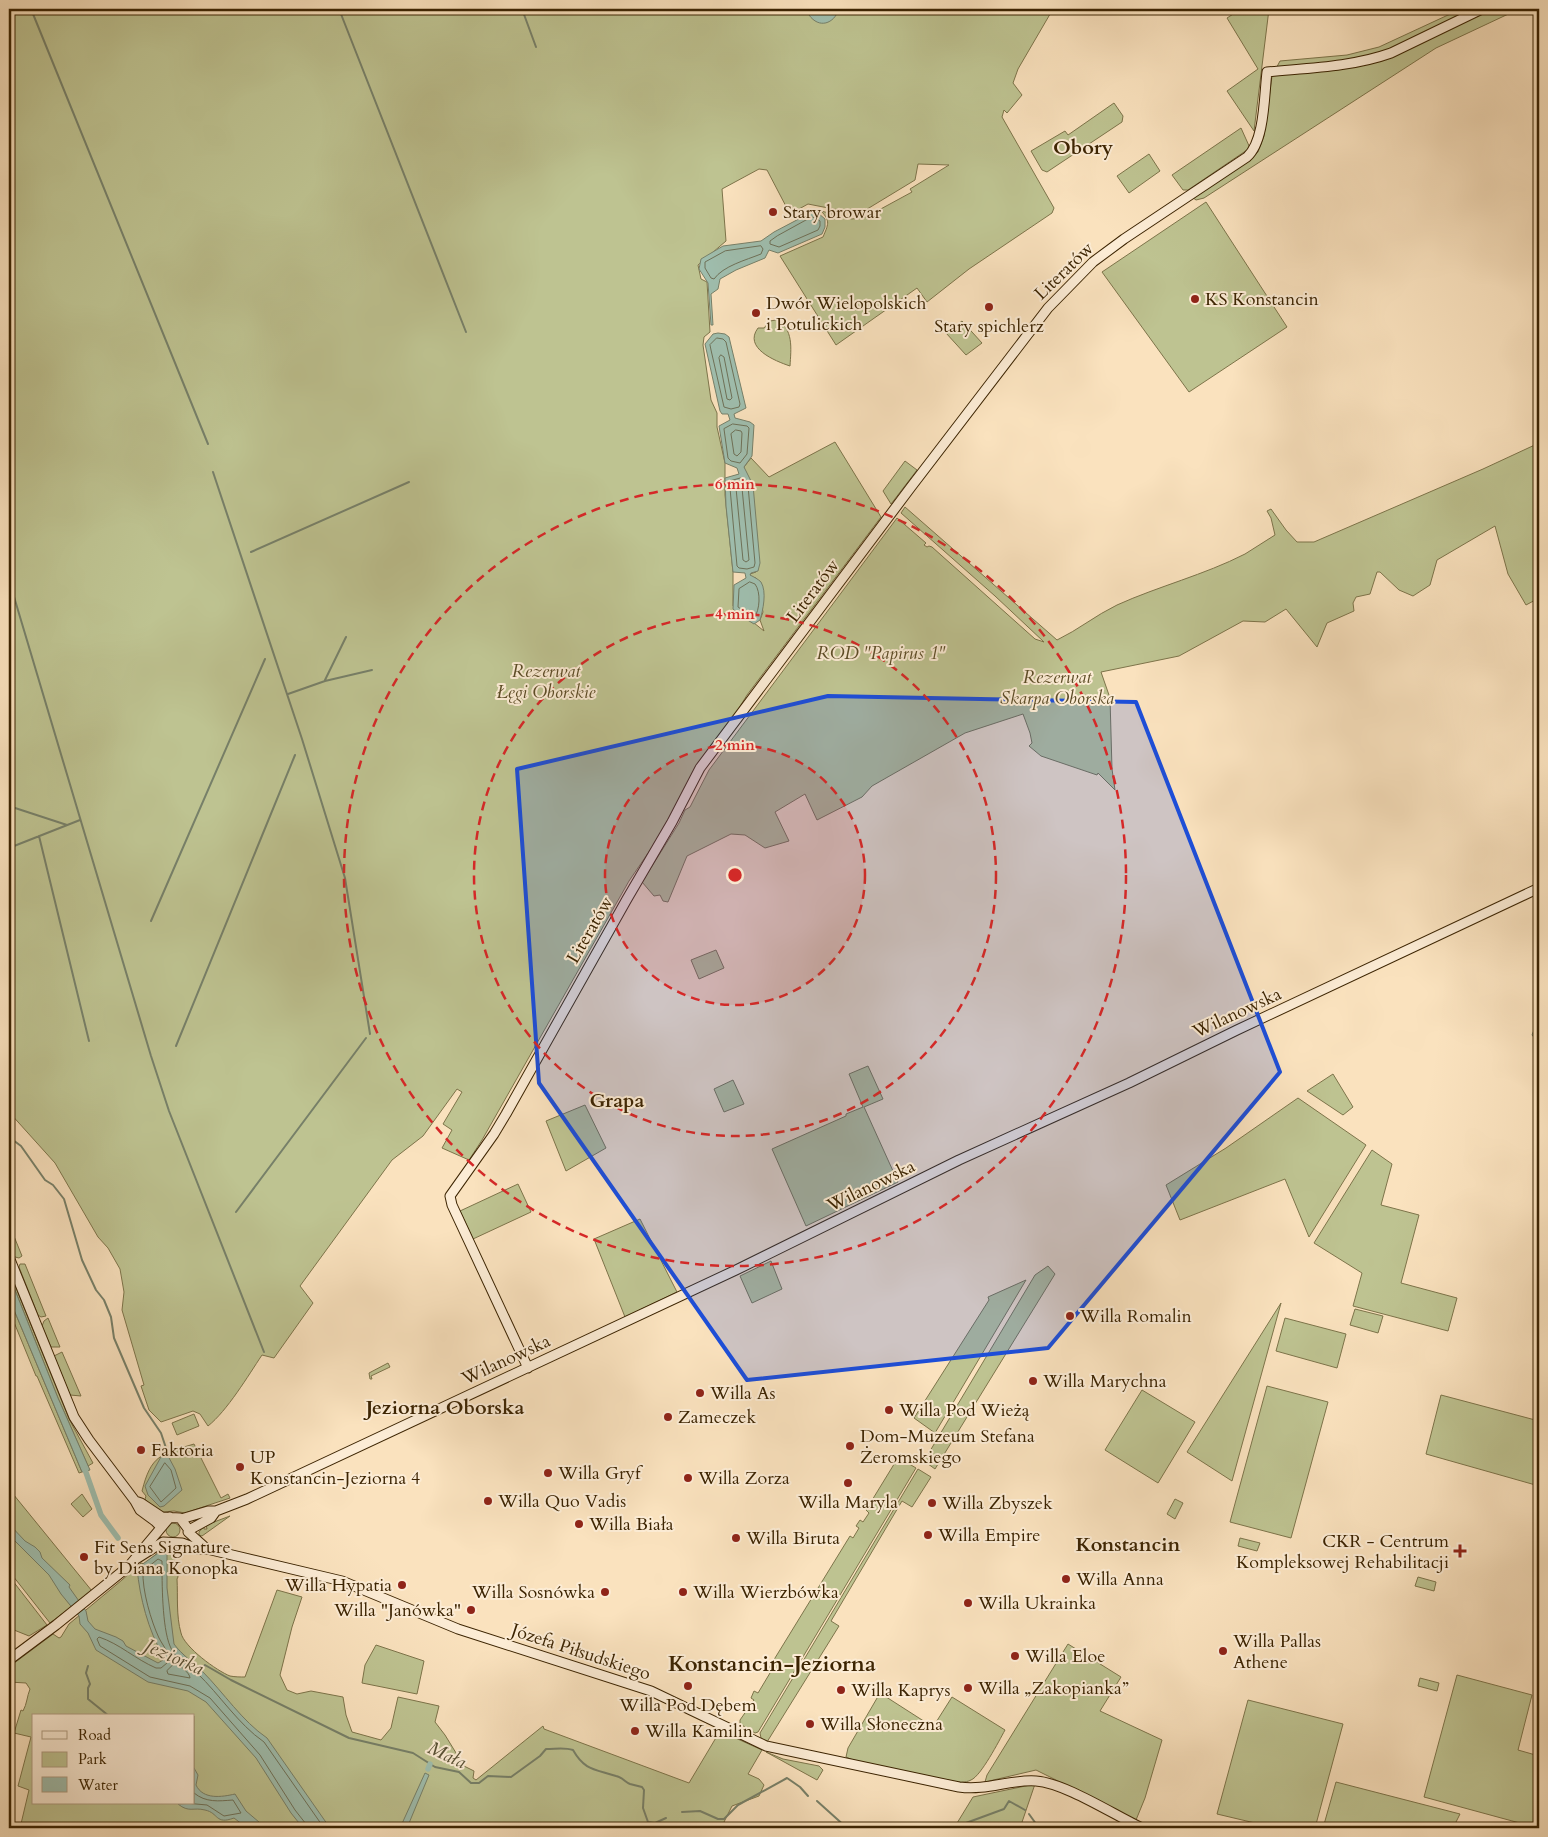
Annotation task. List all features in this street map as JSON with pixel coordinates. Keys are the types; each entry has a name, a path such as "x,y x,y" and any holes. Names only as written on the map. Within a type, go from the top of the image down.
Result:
{"street":[{"name":"Literatów","path":"528,1368 450,1197 506,1114 672,822 700,768 1048,308 1096,260 1254,150 1260,132 1267,72 1358,62 1376,58 1482,9"},
{"name":"Wilanowska","path":"181,1519 208,1511 216,1511 528,1368 780,1249 959,1160 1129,1082 1539,888"},
{"path":"9,1257 74,1417 88,1440 138,1508 150,1518 163,1536 173,1543"},
{"path":"9,1660 56,1625 136,1559 158,1544 173,1543 189,1531 181,1519 159,1515 141,1503 134,1501"},
{"name":"Wilanowska","path":"189,1531 211,1518 216,1511"},
{"path":"136,1559 139,1552 170,1517"},
{"name":"Józefa Piłsudskiego","path":"189,1531 207,1549"},
{"name":"Józefa Piłsudskiego","path":"173,1543 184,1543 198,1549 207,1549 342,1581 458,1628 651,1691 766,1746 966,1788 990,1787 1020,1781 1046,1782 1062,1788 1142,1828"}],"highlighted area":[{"path":"828,696 1136,702 1280,1072 1048,1348 747,1380 539,1083 517,769"}],"green space":[{"name":"Rezerwat Łęgi Oborskie","path":"9,9 1053,9 1018,69 1013,83 1022,95 1007,113 1004,110 1002,117 1054,208 1052,213 969,269 927,302 917,288 836,345 780,256 823,237 828,223 821,211 852,219 866,217 912,192 910,189 949,165 918,164 915,180 859,214 808,204 790,214 767,170 759,169 722,189 726,241 698,265 701,279 707,282 710,332 704,337 703,345 711,400 717,413 717,427 725,463 725,495 733,572 733,606 764,631 760,620 763,612 756,578 751,577 750,574 756,572 744,467 751,458 769,477 835,442 881,517 747,695 668,824 629,881 469,1160 442,1148 452,1130 443,1124 462,1092 457,1089 423,1136 392,1160 300,1286 313,1303 274,1358 262,1355 230,1402 208,1426 200,1414 193,1411 161,1422 149,1410 141,1386 144,1385 122,1310 124,1292 120,1269 108,1248 98,1237 55,1163 9,1112"},
{"path":"1241,9 1269,9 1254,131 1227,91 1258,69 1227,18"},
{"path":"1461,9 1519,9 1436,48 1204,198 1196,200 1192,197 1258,152 1264,136 1272,76 1280,61 1347,55 1379,47"},
{"path":"1114,103 1123,116 1122,122 1047,172 1042,170 1031,151 1065,131 1068,135"},
{"path":"1241,128 1250,148 1188,190 1183,190 1172,175"},
{"path":"1149,154 1160,171 1129,193 1117,176"},
{"name":"KS Konstancin","path":"1206,202 1287,327 1189,392 1102,272"},
{"path":"776,320 786,328 789,334 791,346 790,366 763,353 755,342 754,335 758,328 764,328 770,321"},
{"path":"962,321 982,343 966,355 946,333"},
{"path":"1539,443 1539,598 1526,605 1508,574 1495,526 1437,560 1430,585 1413,596 1399,590 1380,572 1377,572 1370,594 1356,597 1353,603 1354,611 1327,623 1317,647 1286,609 1265,622 1243,621 1179,656 1101,672 1110,698 1112,769 1115,790 1098,773 1097,775 1041,756 1029,746 1032,743 1023,714 965,733 872,786 862,797 817,820 805,794 775,812 789,841 765,848 745,835 731,834 687,856 668,902 663,901 660,895 654,896 642,882 679,823 685,810 690,807 709,770 897,518 926,543 924,545 932,547 1035,639 1044,642 901,513 905,507 1057,640 1117,605 1214,568 1249,552 1275,535 1271,518 1267,511 1271,509 1297,542 1314,542"},
{"path":"905,461 917,470 891,504 883,491"},
{"path":"716,950 724,968 699,979 691,960"},
{"path":"868,1066 883,1099 864,1107 898,1182 806,1226 772,1149 863,1107 849,1074"},
{"path":"1333,1074 1353,1107 1343,1115 1307,1091"},
{"path":"733,1080 744,1104 724,1112 714,1089"},
{"path":"1298,1098 1366,1145 1309,1237 1285,1179 1180,1220 1166,1185 1226,1148"},
{"path":"585,1105 606,1148 566,1171 546,1121"},
{"path":"1372,1150 1392,1164 1381,1205 1419,1215 1401,1283 1457,1298 1448,1331 1353,1306 1362,1273 1314,1243"},
{"path":"518,1184 531,1212 473,1239 460,1211"},
{"path":"640,1219 677,1292 625,1317 594,1239"},
{"path":"9,1224 22,1256 19,1258 15,1257 9,1243"},
{"path":"771,1261 782,1289 752,1303 740,1276"},
{"path":"20,1264 25,1264 46,1316 41,1317 38,1315 19,1267"},
{"path":"1048,1266 1055,1274 935,1469 924,1461 1035,1275"},
{"path":"9,1271 69,1419 93,1463 88,1466 58,1398"},
{"path":"1026,1280 935,1433 914,1418 989,1300 988,1297"},
{"path":"9,1298 82,1472 79,1473 36,1376 9,1310"},
{"path":"1281,1303 1232,1481 1187,1452"},
{"path":"1355,1309 1383,1316 1378,1333 1350,1325"},
{"path":"48,1318 60,1347 51,1347 42,1326"},
{"path":"1285,1318 1346,1334 1337,1368 1276,1351"},
{"path":"62,1352 81,1396 70,1395 54,1356"},
{"path":"388,1363 390,1367 371,1376 372,1379 370,1379 369,1373"},
{"path":"1267,1386 1328,1402 1291,1538 1230,1522"},
{"path":"1142,1390 1195,1422 1158,1483 1105,1450"},
{"path":"1441,1395 1539,1421 1539,1486 1426,1454"},
{"path":"194,1414 199,1426 177,1435 172,1423"},
{"path":"194,1444 221,1498 228,1494 230,1498 185,1513 163,1512 145,1499 146,1496 142,1491 149,1470 165,1454"},
{"path":"901,1459 916,1468 758,1732 755,1733 740,1724 740,1720 754,1700 751,1698 754,1691 758,1693 770,1673 767,1671 850,1536 853,1538 859,1528 856,1526 860,1520 863,1522 869,1513 866,1510 896,1461"},
{"path":"918,1469 931,1477 912,1507 902,1501 831,1621 839,1626 767,1742 761,1738 760,1733"},
{"path":"9,1489 92,1591 50,1623 9,1571"},
{"path":"82,1494 92,1509 83,1517 71,1504"},
{"path":"1175,1499 1183,1503 1175,1519 1167,1514"},
{"path":"230,1516 202,1536 199,1535 204,1526 204,1529 207,1529 206,1525"},
{"path":"173,1523 178,1525 180,1530 178,1535 173,1537 168,1535 166,1530 168,1525"},
{"path":"1240,1538 1260,1543 1257,1551 1238,1546"},
{"path":"178,1548 175,1559 178,1577 179,1626 183,1639 202,1658 230,1676 245,1677 277,1590 302,1597 280,1675 287,1690 297,1694 311,1691 343,1697 346,1715 352,1732 381,1740 391,1728 398,1697 439,1706 435,1722 464,1766 474,1771 473,1778 476,1780 543,1726 544,1729 689,1783 720,1731 762,1750 748,1774 759,1779 764,1785 759,1796 732,1806 721,1828 20,1828 29,1790 18,1786 31,1737 14,1733 30,1689 26,1683 9,1682 9,1667 53,1634 59,1638 61,1637 69,1624 141,1563 144,1564 160,1551 159,1549"},
{"path":"9,1576 47,1625 29,1636 14,1630 9,1623 9,1595 13,1591 9,1585"},
{"path":"1418,1577 1436,1582 1434,1591 1415,1586"},
{"path":"1068,1644 1121,1677 1100,1711 1162,1740 1145,1798 1136,1820 1036,1770 985,1782 987,1775"},
{"path":"376,1645 424,1661 417,1694 362,1683 365,1665"},
{"path":"1457,1675 1532,1695 1518,1750 1539,1756 1538,1828 1424,1797"},
{"path":"1420,1678 1439,1683 1437,1691 1418,1686"},
{"path":"880,1693 933,1727 952,1697 1005,1730 980,1772 967,1782 951,1782 860,1763 846,1757 848,1748"},
{"path":"1248,1700 1343,1724 1315,1828 1276,1828 1217,1814"},
{"path":"766,1752 783,1759 819,1766 823,1770 817,1780"},
{"path":"1336,1782 1460,1814 1453,1828 1323,1828"},
{"path":"1035,1784 1020,1828 954,1828 973,1797"}],"water":[{"path":"811,9 839,9 834,18 826,23 822,23 817,22 809,15"},
{"path":"812,212 818,213 825,219 825,227 822,234 778,253 769,250 765,258 720,279 718,289 711,294 713,325 711,325 708,283 699,269 701,259 723,246 761,241"},
{"path":"718,333 729,337 746,408 734,414 735,418 754,425 752,456 744,467 753,485 760,563 758,571 750,575 761,582 764,596 760,620 754,624 733,609 734,585 746,578 745,573 733,572 725,478 739,474 737,468 725,463 719,426 730,420 728,414 722,414 720,411 705,344 713,334"},
{"path":"1539,1020 1539,1041 1537,1041 1532,1035"},
{"path":"9,1275 58,1398 90,1470 82,1472 9,1298"},
{"path":"167,1454 175,1469 182,1490 164,1506 160,1507 148,1495 145,1486 162,1455"},
{"name":"Jeziorka","path":"9,1524 25,1541 40,1552 42,1558 70,1585 69,1587 86,1611 88,1621 95,1629 116,1637 123,1641 126,1646 158,1663 163,1660 163,1656 146,1614 137,1568 161,1551 167,1550 167,1588 174,1644 180,1652 210,1679 249,1723 267,1738 330,1828 303,1828 291,1813 256,1758 206,1702 188,1691 148,1682 96,1650 88,1633 80,1624 79,1616 61,1594 49,1575 9,1535"},
{"path":"195,1770 198,1775 196,1785 199,1790 213,1796 235,1794 246,1811 266,1828 247,1828 234,1818 223,1820 209,1811 182,1807 178,1804 195,1804"},
{"path":"425,1773 429,1775 407,1828 400,1828"}],"waterway":[{"path":"31,9 208,444"},
{"path":"339,9 466,332"},
{"path":"522,9 536,47"},
{"path":"213,472 302,739 345,878 370,1034"},
{"path":"251,552 409,482"},
{"path":"9,580 169,1111 264,1352"},
{"path":"325,680 346,637"},
{"path":"151,921 265,659"},
{"path":"288,694 325,681 372,670"},
{"path":"176,1046 295,755"},
{"path":"9,806 67,825"},
{"path":"9,848 80,820"},
{"path":"39,836 89,1041"},
{"path":"9,995 11,1005"},
{"path":"236,1212 366,1038"},
{"path":"9,1137 21,1146 45,1180 53,1185 64,1199 82,1260 96,1290 104,1300 111,1317 114,1338 144,1408 161,1433 166,1448"},
{"path":"83,1464 101,1515 118,1538"},
{"name":"Mała","path":"200,1671 205,1665 231,1680 349,1738 413,1753 435,1767 459,1772 471,1783 479,1783 488,1776 511,1777 540,1756 546,1749 563,1748 573,1750 586,1766 642,1787 644,1790 643,1808 648,1822 655,1823 666,1818"},
{"path":"88,1666 86,1673 90,1684 88,1699 107,1714"},
{"name":"Mała","path":"428,1769 430,1764"},
{"name":"Mała","path":"682,1812 700,1811 718,1819 724,1819 738,1805 787,1778 800,1787 808,1796"},
{"name":"Mała","path":"817,1801 847,1828"},
{"name":"Mała","path":"955,1827 1004,1809 1009,1801 1025,1810"},
{"name":"Mała","path":"1029,1814 1039,1828"},
{"name":"Mała","path":"933,1828 938,1826 945,1827"}],"place":[{"name":"Stary browar","path":"773,212"},
{"name":"KS Konstancin","path":"1195,299"},
{"name":"Stary spichlerz","path":"989,307"},
{"name":"Dwór Wielopolskich i Potulickich","path":"756,313"},
{"name":"Willa Romalin","path":"1070,1316"},
{"name":"Willa Marychna","path":"1033,1381"},
{"name":"Willa As","path":"700,1393"},
{"name":"Willa Pod Wieżą","path":"889,1410"},
{"name":"Zameczek","path":"668,1417"},
{"name":"Dom-Muzeum Stefana Żeromskiego","path":"850,1446"},
{"name":"Faktoria","path":"141,1450"},
{"name":"UP Konstancin-Jeziorna 4","path":"240,1467"},
{"name":"Willa Gryf","path":"548,1473"},
{"name":"Willa Zorza","path":"688,1478"},
{"name":"Willa Maryla","path":"848,1483"},
{"name":"Willa Quo Vadis","path":"488,1501"},
{"name":"Willa Zbyszek","path":"932,1503"},
{"name":"Willa Biała","path":"579,1524"},
{"name":"Willa Empire","path":"928,1535"},
{"name":"Willa Biruta","path":"736,1538"},
{"name":"CKR - Centrum Kompleksowej Rehabilitacji","path":"1460,1551"},
{"name":"Fit Sens Signature by Diana Konopka","path":"84,1557"},
{"name":"Willa Anna","path":"1066,1579"},
{"name":"Willa Hypatia","path":"402,1585"},
{"name":"Willa Sosnówka","path":"605,1592"},
{"name":"Willa Wierzbówka","path":"683,1592"},
{"name":"Willa Ukrainka","path":"968,1603"},
{"name":"Willa \"Janówka\"","path":"471,1610"},
{"name":"Willa Pallas Athene","path":"1223,1651"},
{"name":"Willa Eloe","path":"1015,1656"},
{"name":"Willa Pod Dębem","path":"688,1686"},
{"name":"Willa „Zakopianka”","path":"968,1688"},
{"name":"Willa Kaprys","path":"841,1690"},
{"name":"Willa Słoneczna","path":"810,1724"},
{"name":"Willa Kamilin","path":"635,1731"}],"district":[{"name":"Obory","path":"1083,147"},
{"name":"Grapa","path":"617,1100"},
{"name":"Jeziorna Oborska","path":"445,1407"},
{"name":"Konstancin","path":"1128,1544"},
{"name":"Konstancin-Jeziorna","path":"772,1664"}],"park label":[{"name":"ROD \"Papirus 1\"","path":"881,653"},
{"name":"Rezerwat Skarpa Oborska","path":"1057,688"}]}
